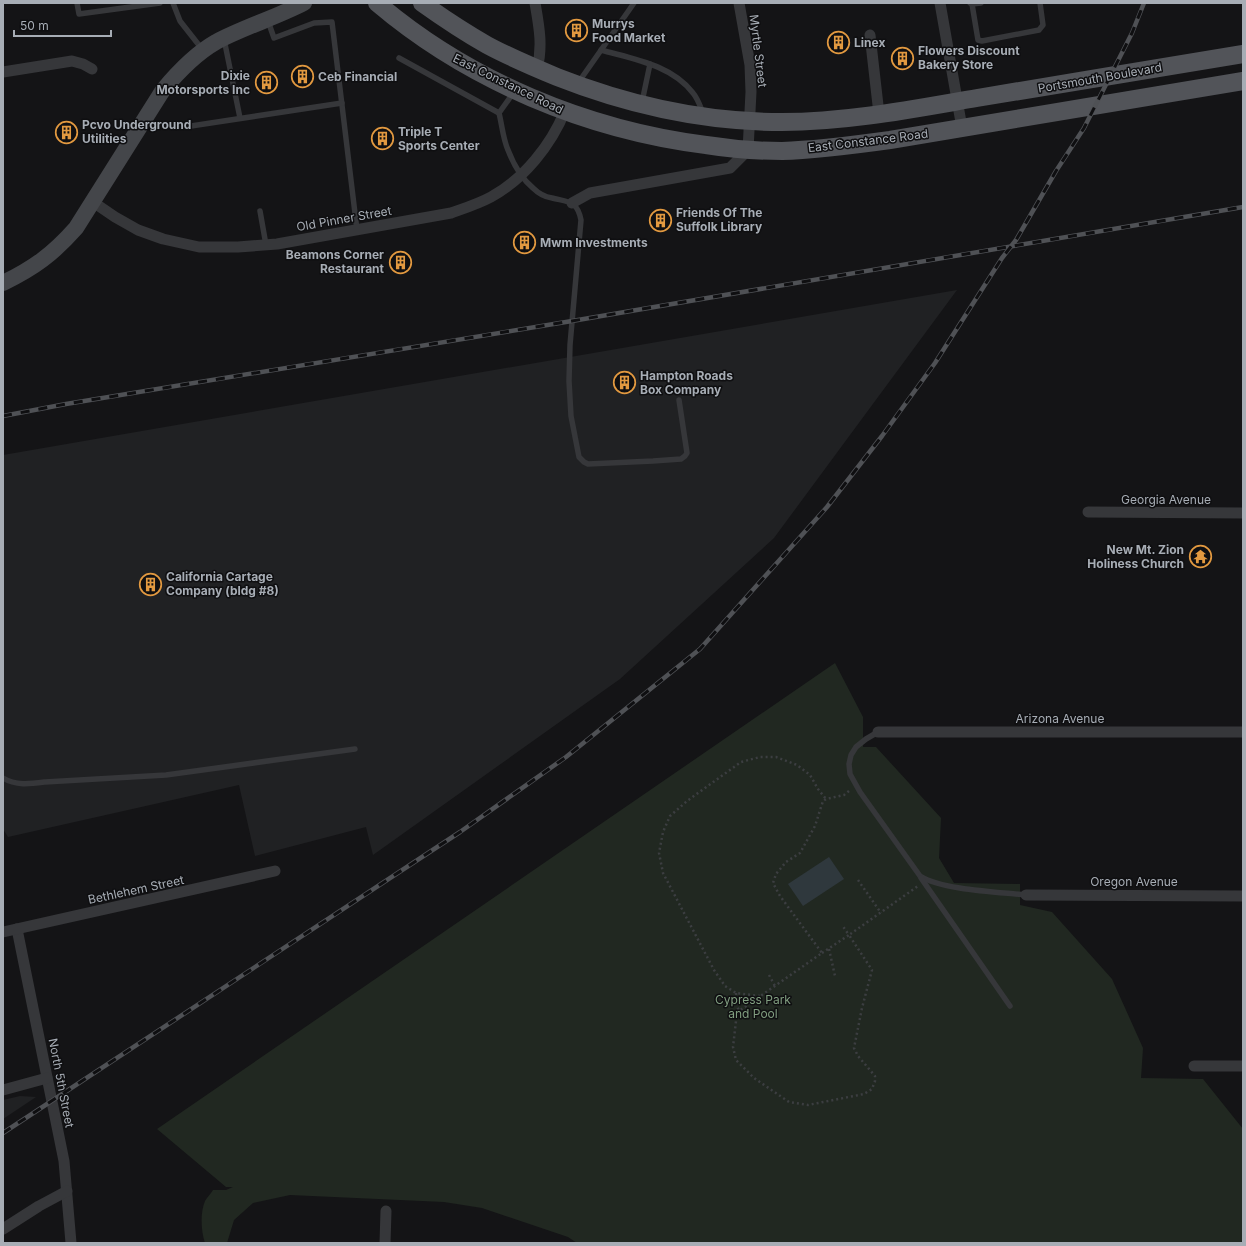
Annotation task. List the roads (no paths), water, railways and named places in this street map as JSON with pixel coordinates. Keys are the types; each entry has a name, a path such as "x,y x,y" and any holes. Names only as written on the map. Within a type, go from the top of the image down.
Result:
{"main road":[{"path":"3,283 22,274 42,261 60,246 76,228 163,90 178,72 204,51 224,39 267,18 304,3"},
{"name":"East Constance Road","path":"377,3 401,24 430,44 486,76 565,111 636,134 675,141 748,150 781,151 833,148 962,128"},
{"path":"422,3 452,24 488,46 537,69 577,84 668,111 706,117 782,122 827,120 957,102"},
{"name":"Portsmouth Boulevard","path":"957,102 1243,54"},
{"path":"962,128 1243,81"}],"street":[{"path":"535,3 541,42 540,57 537,69"},
{"name":"Myrtle Street","path":"739,3 750,65 751,92 748,150"},
{"path":"940,3 962,128"},
{"path":"870,35 879,114"},
{"path":"3,72 72,61 83,64 92,69"},
{"name":"Old Pinner Street","path":"93,202 138,230 188,246 199,247 266,245 451,213 472,206 492,196 522,175 553,135 565,111"},
{"path":"572,203 590,193 730,168 748,150"},
{"name":"Georgia Avenue","path":"1088,512 1243,513"},
{"name":"Arizona Avenue","path":"878,732 1243,732"},
{"name":"Bethlehem Street","path":"3,932 275,871"},
{"name":"Oregon Avenue","path":"1026,895 1243,896"},
{"name":"North 5th Street","path":"17,929 64,1161 71,1243"},
{"path":"1194,1066 1243,1066"},
{"path":"3,1090 47,1078"},
{"path":"3,1229 39,1206 67,1191"},
{"path":"386,1211 386,1243"}],"lane":[{"path":"77,3 79,14 160,3"},
{"path":"173,3 180,21 204,51"},
{"path":"577,84 634,3"},
{"path":"981,3 971,4 978,40 982,41 1039,30 1043,25 1040,3"},
{"path":"267,18 274,38 314,23 332,22 357,230"},
{"path":"224,39 240,118"},
{"path":"601,50 650,64 669,72 682,81 694,94 706,117"},
{"path":"399,58 499,113"},
{"path":"642,104 650,64"},
{"path":"515,90 499,113 507,149 522,175 534,189 551,198 566,200 572,203 580,212 581,220 570,345 569,381 571,416 579,458 588,464 653,462 681,459 687,453 678,400"},
{"path":"191,126 342,103"},
{"path":"260,211 266,245"},
{"path":"878,732 856,747 851,755 849,764 850,774 860,792 1010,1006"},
{"path":"3,778 19,784 32,784 166,775 355,749"},
{"path":"920,876 933,882 955,887 1026,895"}],"railway":[{"path":"3,1133 460,832 566,757 700,649 827,507 882,436 935,363 1002,258 1016,240 1056,171 1084,128 1132,33 1144,3"},
{"path":"3,416 66,404 572,321 1243,207"}],"place":[{"name":"Murrys Food Market","path":"577,31"},
{"name":"Linex","path":"839,43"},
{"name":"Flowers Discount Bakery Store","path":"903,58"},
{"name":"Ceb Financial","path":"303,77"},
{"name":"Dixie Motorsports Inc","path":"266,83"},
{"name":"Pcvo Underground Utilities","path":"66,132"},
{"name":"Triple T Sports Center","path":"382,139"},
{"name":"Friends Of The Suffolk Library","path":"661,220"},
{"name":"Mwm Investments","path":"525,243"},
{"name":"Beamons Corner Restaurant","path":"400,262"},
{"name":"Hampton Roads Box Company","path":"625,383"},
{"name":"New Mt. Zion Holiness Church","path":"1200,557"},
{"name":"California Cartage Company (bldg #8)","path":"150,584"}],"park label":[{"name":"Cypress Park and Pool","path":"753,1007"}]}
